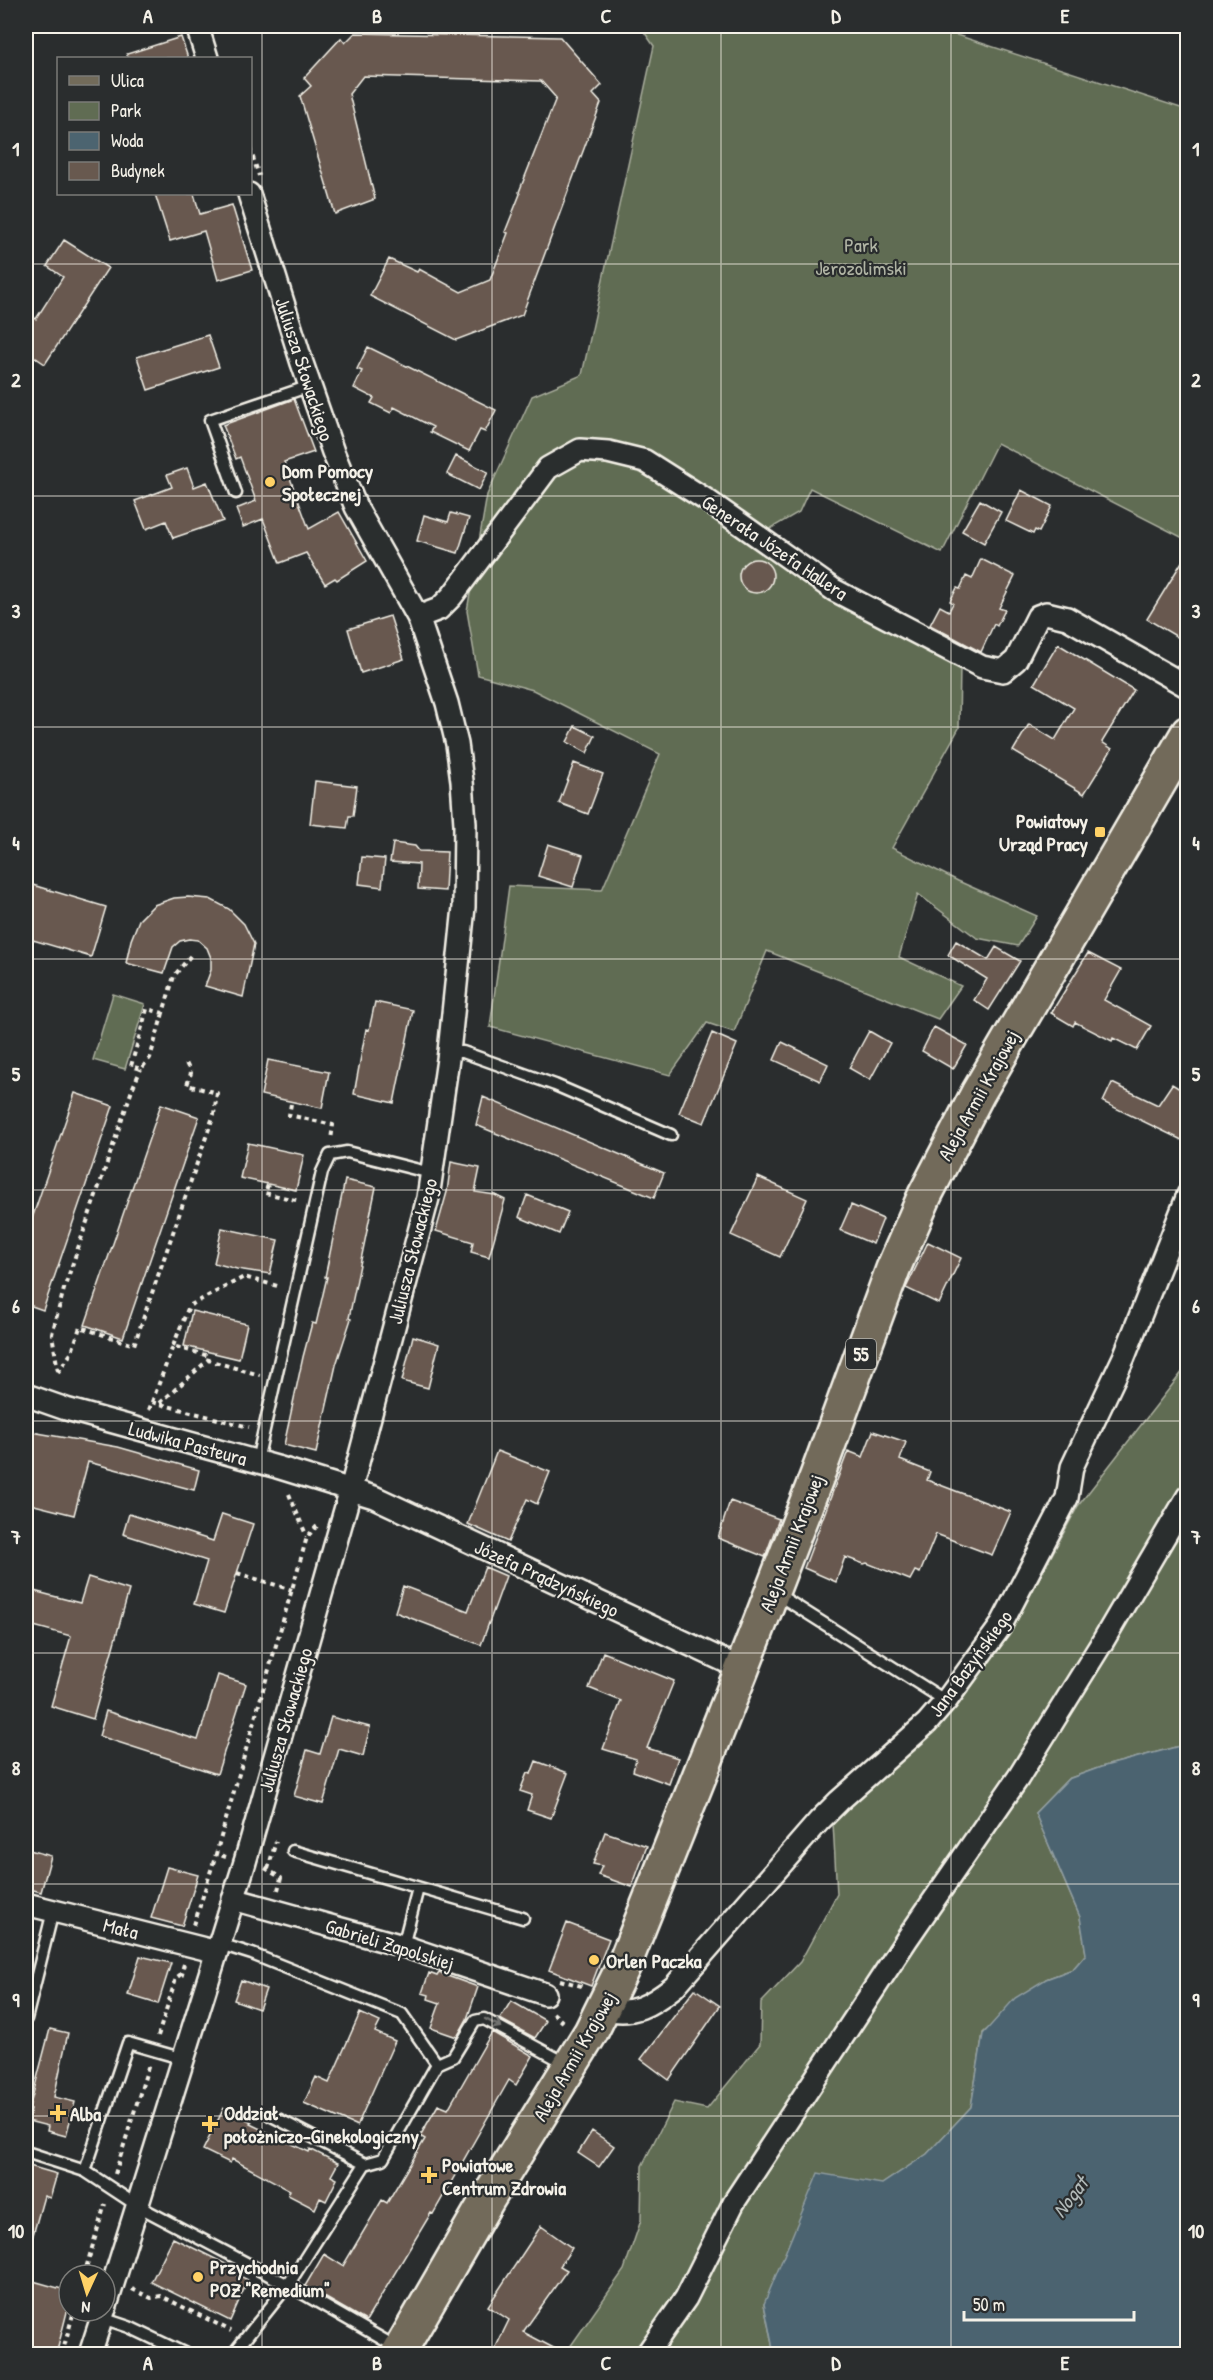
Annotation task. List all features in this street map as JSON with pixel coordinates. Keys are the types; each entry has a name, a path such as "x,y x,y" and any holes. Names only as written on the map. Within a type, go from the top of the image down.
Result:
{"main road":[{"name":"Aleja Armii Krajowej","path":"399,2352 489,2197 570,2066 624,1965 817,1476 893,1269 925,1195 978,1093 1188,733"}],"street":[{"path":"196,26 207,57"},
{"name":"Juliusza Słowackiego","path":"117,2272 244,1862 351,1489 428,1198 449,1052 464,907 464,802 457,744 447,703 418,617 356,507 333,452 310,386 255,188"},
{"name":"Generała Józefa Hallera","path":"418,617 439,609 452,596 548,468 580,450 608,452 645,460 708,501 834,590 982,667 1003,671 1016,660 1038,616 1046,613 1067,618 1188,687"},
{"name":"Jana Bażyńskiego","path":"603,2008 619,2013 629,2012 654,2002 674,1988 819,1821 927,1723 946,1701 1000,1627 1066,1498 1072,1467 1124,1357 1188,1195"},
{"name":"Ludwika Pasteura","path":"26,1395 50,1405 351,1489"},
{"name":"Józefa Prądzyńskiego","path":"351,1489 374,1497 742,1670"},
{"path":"647,2355 687,2298 734,2202 906,1939 1018,1778 1103,1641 1188,1496"},
{"name":"Gabrieli Zapolskiej","path":"233,1899 403,1946 545,1994"},
{"name":"Mała","path":"26,1904 188,1944 218,1948"},
{"name":"Juliusza Słowackiego","path":"90,2355 101,2323"}],"lane":[{"path":"236,493 210,420 310,386"},
{"path":"449,1052 463,1052 555,1085 671,1135"},
{"path":"267,1464 264,1431 322,1172 330,1155 347,1152 431,1173"},
{"path":"771,1590 946,1701"},
{"path":"293,1851 523,1918"},
{"path":"403,1946 418,1888"},
{"path":"26,2019 53,1911"},
{"path":"218,1948 252,1954 402,2014 437,2064"},
{"path":"233,2355 288,2285 365,2164 383,2159 437,2064 453,2057 475,2021 484,2019 570,2066"},
{"path":"85,2171 128,2043 184,2059"},
{"path":"270,2115 365,2164"},
{"path":"26,2152 85,2171 138,2206 288,2285 399,2352"},
{"path":"117,2320 186,2355"}],"path":[{"path":"252,164 255,188"},
{"path":"186,1063 191,1073 188,1085 217,1094 214,1114 134,1345 80,1327 72,1352 58,1372 52,1334 61,1300 133,1087 141,1069 150,1058 174,976 192,954"},
{"path":"141,1069 131,1066 147,1009 163,1013"},
{"path":"291,1104 290,1115 333,1125 330,1155"},
{"path":"267,1185 265,1193 315,1204"},
{"path":"242,1270 244,1277"},
{"path":"143,1430 189,1306 244,1277 296,1291"},
{"path":"173,1346 209,1356 208,1360"},
{"path":"208,1360 276,1379"},
{"path":"160,1404 208,1360"},
{"path":"152,1402 264,1431"},
{"path":"267,1464 307,1537"},
{"path":"88,2263 176,1978 181,1974 307,1537 319,1524"},
{"path":"237,1573 292,1590"},
{"path":"268,1869 277,1837"},
{"path":"216,1854 268,1869 281,1878 272,1908"},
{"path":"181,1974 208,1981"},
{"path":"117,2283 151,2298 160,2296 245,2338"},
{"path":"62,2355 71,2323"}],"green space":[{"name":"Park Jerozolimski","path":"640,26 929,26 1187,110 1187,540 997,443 942,553 810,488 799,512 749,541 960,665 959,728 892,848 958,881 1037,916 1018,946 977,938 918,894 899,957 961,986 938,1019 767,951 734,1032 707,1023 670,1075 490,1027 509,886 602,890 660,754 533,690 478,675 467,611 487,495 532,396 582,375 654,46"},
{"path":"113,994 145,1004 125,1069 93,1060"},
{"path":"1187,1366 1187,1479 1159,1524 1099,1638 680,2296 637,2354 565,2354 624,2270 641,2220 642,2166 674,2102 707,2109 760,2044 761,2003 800,1962 837,1894 833,1823 957,1707 1011,1631 1078,1506"},
{"path":"1187,1509 1187,1744 1101,1767 1068,1779 1035,1813 1080,1917 1086,1954 1073,1969 1046,1979 983,2033 971,2107 927,2154 882,2184 764,2304 774,2354 659,2354 738,2205"}],"water":[{"name":"Nogat","path":"1187,1744 1187,2354 774,2354 764,2304 818,2173 882,2184 927,2154 971,2107 983,2034 1015,1998 1046,1979 1073,1969 1086,1954 1080,1917 1035,1813 1068,1779 1101,1767"}],"building":[{"path":"355,33 560,37 602,85 593,94 601,103 522,315 456,340 370,296 389,259 417,272 419,269 461,292 490,280 508,233 505,232 519,192 556,98 541,81 363,76 349,94 375,199 335,214 300,96 311,86 304,78 341,38 345,43"},
{"path":"181,37 188,57 127,57 127,54"},
{"path":"155,195 194,195 200,214 232,205 252,270 218,280 204,231 170,241"},
{"path":"64,240 108,268 45,364 26,351 26,312 36,319 63,277 47,266"},
{"path":"208,335 219,367 148,390 137,357"},
{"path":"368,347 496,410 485,432 480,430 469,451 430,432 433,427 394,407 391,413 371,403 374,398 354,388 362,371 357,369"},
{"name":"Dom Pomocy Społecznej","path":"294,399 314,452 284,462 309,529 339,512 367,561 337,580 335,578 325,584 306,553 280,563 263,519 243,527 236,509 256,501 240,457 236,459 223,425"},
{"path":"456,456 488,472 479,490 447,474"},
{"path":"187,468 194,487 207,482 223,521 173,538 166,521 146,529 135,501 172,487 167,475"},
{"path":"1021,490 1052,506 1039,532 1035,530 1033,534 1006,521"},
{"path":"980,500 1001,512 984,543 962,531"},
{"path":"451,513 469,518 458,553 417,541 424,515 448,522"},
{"path":"1188,552 1188,623 1179,638 1147,619"},
{"path":"756,559 768,564 773,576 768,588 756,593 744,588 739,576 744,564"},
{"path":"981,559 1015,576 999,608 1005,610 997,626 994,624 981,652 930,625 940,606 949,611 953,603 950,601 957,588 960,589 966,576 972,579"},
{"path":"390,616 404,659 361,673 348,629"},
{"path":"1058,644 1134,690 1102,742 1112,749 1084,794 1013,751 1029,724 1055,740 1074,708 1034,684"},
{"path":"575,726 595,736 587,753 567,742"},
{"path":"574,763 603,774 588,814 559,803"},
{"path":"315,781 357,786 353,816 349,816 347,828 310,824"},
{"path":"393,843 415,846 419,851 447,852 445,891 418,889 419,864 390,862"},
{"path":"548,844 583,855 573,887 538,876"},
{"path":"362,857 385,859 382,887 359,884"},
{"path":"26,883 106,907 91,957 26,938"},
{"path":"174,898 210,899 229,909 244,924 254,944 243,997 205,986 211,970 211,958 207,948 198,940 180,941 173,947 164,973 126,963 131,940 139,920 154,905"},
{"path":"956,941 988,960 996,947 1020,961 989,1010 974,1000 987,979 948,955"},
{"path":"1088,953 1121,970 1104,1000 1151,1026 1137,1050 1113,1038 1112,1041 1075,1022 1073,1026 1051,1013"},
{"path":"375,1002 413,1010 394,1103 354,1094 366,1029 369,1030"},
{"path":"934,1027 967,1045 953,1069 922,1051"},
{"path":"869,1031 890,1043 870,1080 849,1068"},
{"path":"712,1033 737,1044 704,1123 679,1113"},
{"path":"782,1042 828,1064 820,1081 774,1060"},
{"path":"268,1060 329,1072 322,1108 261,1095"},
{"path":"1112,1083 1158,1105 1172,1084 1188,1094 1188,1143 1103,1102"},
{"path":"75,1093 113,1106 43,1310 26,1304 26,1236"},
{"path":"483,1097 664,1173 654,1198 476,1125"},
{"path":"161,1104 199,1117 123,1338 85,1325"},
{"path":"248,1143 304,1155 296,1190 240,1178"},
{"path":"451,1162 480,1168 475,1192 495,1195 505,1200 489,1257 471,1252 473,1242 436,1231 447,1192"},
{"path":"758,1177 807,1199 780,1257 731,1235"},
{"path":"345,1180 376,1187 349,1318 351,1319 336,1365 316,1453 284,1445 303,1357 312,1323 316,1324 327,1277 325,1277"},
{"path":"527,1195 568,1212 559,1234 519,1217"},
{"path":"851,1205 883,1219 873,1244 840,1230"},
{"path":"222,1228 278,1240 270,1274 214,1263"},
{"path":"928,1242 961,1258 939,1304 906,1288"},
{"path":"192,1311 247,1324 239,1359 184,1346"},
{"path":"413,1336 439,1344 428,1388 402,1381"},
{"path":"26,1431 118,1447 199,1470 194,1490 88,1462 74,1515 26,1503"},
{"path":"873,1431 906,1442 900,1460 930,1472 927,1480 1011,1512 992,1555 936,1534 920,1573 915,1571 910,1580 845,1557 836,1582 804,1568 848,1451 863,1457"},
{"path":"497,1451 550,1472 537,1504 527,1499 508,1542 468,1524"},
{"path":"730,1501 779,1519 765,1557 718,1538"},
{"path":"129,1514 213,1541 222,1514 253,1524 224,1613 194,1604 207,1561 123,1534"},
{"path":"485,1567 506,1576 481,1645 395,1612 403,1586 468,1611"},
{"path":"88,1577 129,1590 93,1719 51,1706 71,1636 26,1624 26,1589 80,1603"},
{"path":"603,1652 674,1681 647,1748 678,1758 669,1784 633,1771 636,1759 603,1749 621,1701 589,1688"},
{"path":"218,1675 246,1684 217,1774 99,1736 106,1711 198,1740"},
{"path":"331,1717 370,1727 363,1756 339,1749 323,1804 294,1796 307,1750 320,1754"},
{"path":"536,1761 568,1773 551,1818 527,1810 532,1795 520,1791 527,1773 531,1774"},
{"path":"605,1832 647,1846 632,1887 598,1875 602,1866 593,1864"},
{"path":"26,1849 51,1856 41,1892 26,1888"},
{"path":"167,1867 198,1875 182,1926 151,1918"},
{"path":"567,1923 609,1939 591,1986 549,1970"},
{"path":"140,1956 171,1963 158,2004 128,1995"},
{"path":"429,1973 437,1976 439,1973 478,1987 467,2019 457,2037 431,2028 440,2003 428,1999 429,1995 422,1993"},
{"path":"241,1980 266,1989 259,2009 234,2000"},
{"path":"695,1989 720,2006 669,2080 641,2059"},
{"path":"511,2001 546,2021 535,2038 500,2019"},
{"path":"360,2013 380,2022 375,2032 395,2041 357,2126 304,2103 316,2077 329,2083"},
{"path":"50,2029 68,2033 54,2097 75,2102 66,2136 47,2131 48,2126 28,2121 31,2110 29,2109"},
{"name":"Powiatowe Centrum Zdrowia","path":"492,2032 533,2056 516,2085 509,2080 433,2214 431,2213 366,2321 305,2286 324,2254 343,2266 382,2200 387,2203 425,2139 420,2136 438,2105 448,2109"},
{"path":"224,2108 252,2122 250,2124 338,2163 331,2176 337,2179 326,2201 320,2198 315,2209 288,2195 290,2190 232,2159 230,2163 203,2150"},
{"path":"592,2131 614,2146 599,2167 578,2153"},
{"path":"26,2165 57,2174 50,2198 44,2196 31,2242 26,2242"},
{"path":"541,2226 572,2248 560,2266 567,2270 523,2332 567,2355 492,2355 509,2320 488,2306"},
{"name":"Przychodnia POZ \"Remedium\"","path":"173,2238 238,2270 236,2274 248,2280 230,2321 151,2282"},
{"path":"26,2279 57,2288 57,2323 64,2323 56,2355 26,2355"}],"place":[{"name":"Dom Pomocy Społecznej","path":"270,482"},
{"name":"Powiatowy Urząd Pracy","path":"1100,832"},
{"name":"Orlen Paczka","path":"594,1960"},
{"name":"Alba","path":"58,2113"},
{"name":"Oddział położniczo-Ginekologiczny","path":"210,2124"},
{"name":"Powiatowe Centrum Zdrowia","path":"429,2175"},
{"name":"Przychodnia POZ \"Remedium\"","path":"198,2277"}]}
